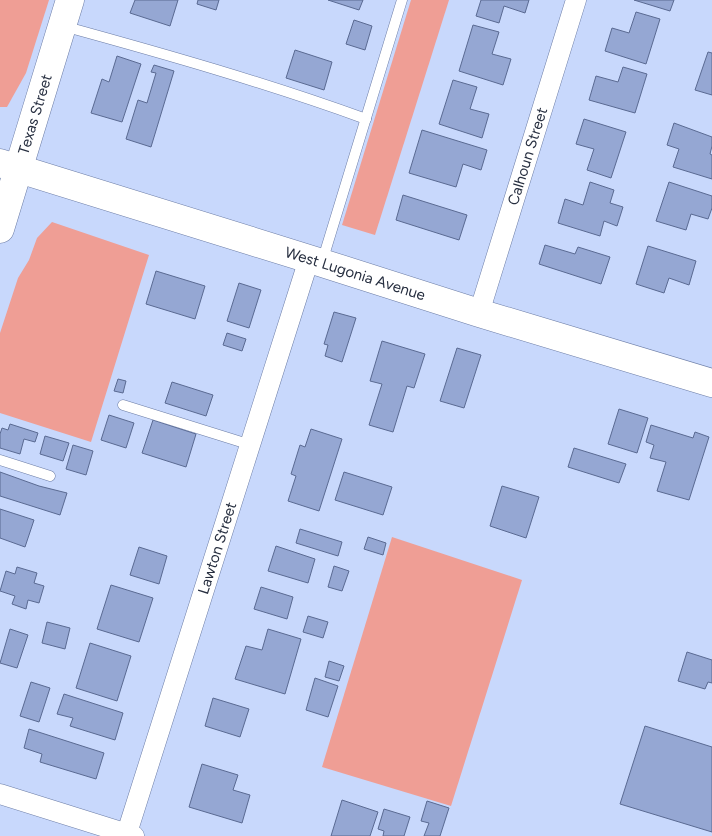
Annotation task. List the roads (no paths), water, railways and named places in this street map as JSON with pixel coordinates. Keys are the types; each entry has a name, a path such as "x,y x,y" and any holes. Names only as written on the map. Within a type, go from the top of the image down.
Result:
{"main road":[{"name":"Texas Street","path":"0,229 10,166 70,0"},
{"name":"West Lugonia Avenue","path":"10,166 478,313 711,378"}],"street":[{"name":"Calhoun Street","path":"478,313 576,0"},
{"name":"Lawton Street","path":"129,835 250,445 315,261"},
{"path":"0,794 129,835"}],"lane":[{"path":"315,261 366,120 402,0"},
{"path":"62,26 225,72 317,101 366,120"},
{"path":"123,405 250,445"},
{"path":"0,460 50,476"}]}
